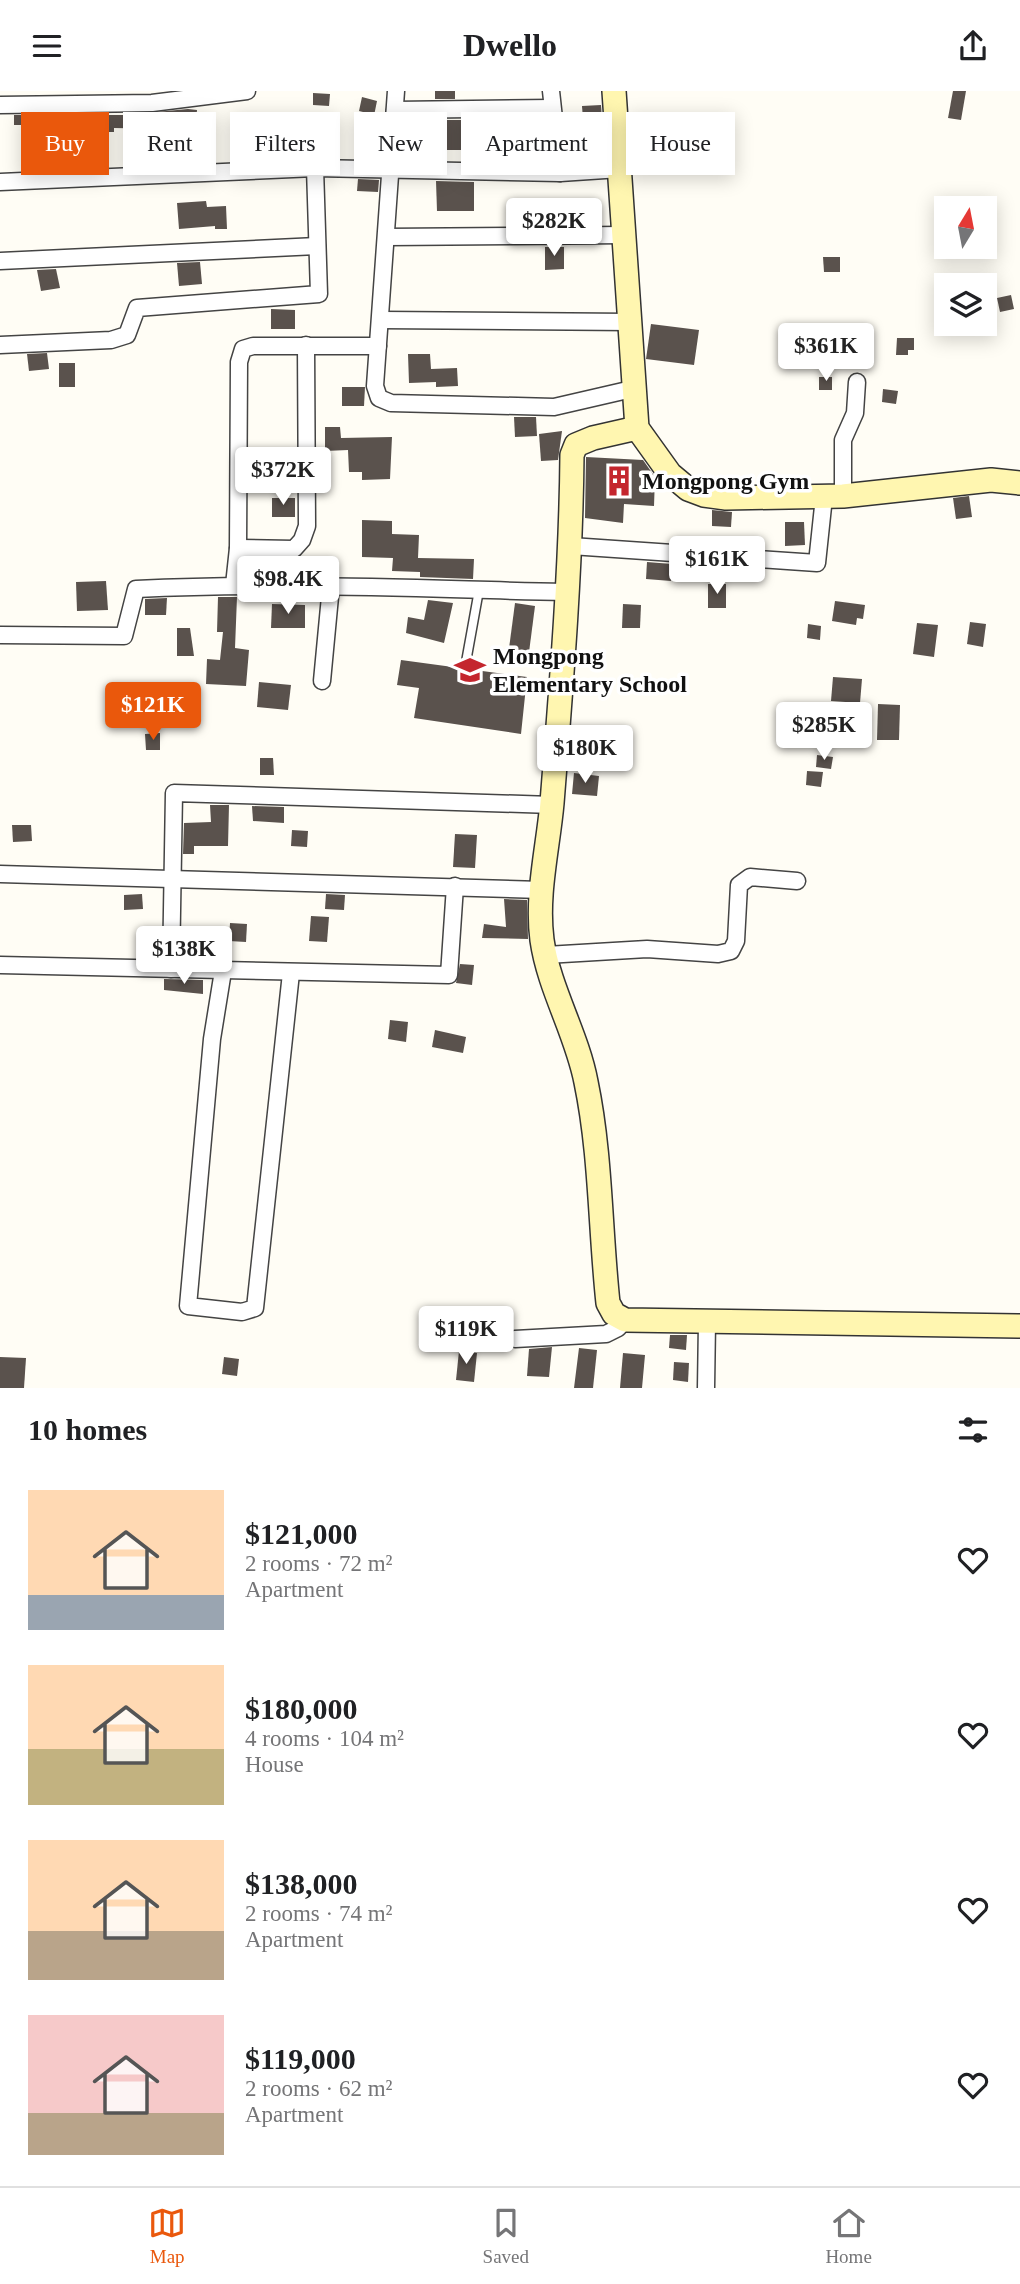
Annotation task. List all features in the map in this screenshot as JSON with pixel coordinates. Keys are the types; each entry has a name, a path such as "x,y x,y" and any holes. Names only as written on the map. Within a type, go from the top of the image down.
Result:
{"street":[{"path":"0,105 152,103 191,95 247,91"},
{"path":"396,91 395,110 551,99"},
{"path":"614,91 631,322 632,389 637,428 670,474 688,489 704,495 726,498 833,496 991,480 1020,483"},
{"path":"612,170 620,169"},
{"path":"0,182 230,172"},
{"path":"0,345 111,341 127,334 137,308 319,294 315,175"},
{"path":"389,175 387,237 375,386 379,398 391,403 554,407 632,389"},
{"path":"387,237 625,235"},
{"path":"0,261 317,246"},
{"path":"381,320 631,322"},
{"path":"238,548 294,549 303,540 307,526 306,345"},
{"path":"234,585 238,548 239,362 243,349 253,346 379,346"},
{"path":"571,546 817,563 843,440 855,413 857,382"},
{"path":"637,428 593,438 576,445 572,455 571,546 565,592 552,805 541,890 545,955 586,1078 594,1130 608,1303 614,1314 625,1319 1020,1325"},
{"path":"0,635 124,636 136,589 234,585 565,592"},
{"path":"322,681 331,586"},
{"path":"171,969 170,879 174,793 552,805"},
{"path":"0,874 455,885 541,890"},
{"path":"545,955 647,949 718,954 731,951 736,941 739,885 750,877 797,881"},
{"path":"0,965 449,975 455,885"},
{"path":"223,971 212,1039 188,1306 243,1312 255,1308 290,973"},
{"path":"515,1339 606,1334 618,1328 625,1319"},
{"path":"706,1388 707,1322"}],"lane":[{"path":"466,662 479,590"}],"building":[{"path":"435,91 455,91 455,99 435,99"},
{"path":"953,91 966,91 961,120 948,118"},
{"path":"313,93 330,94 329,106 313,105"},
{"path":"362,97 377,101 375,112 359,111"},
{"path":"601,105 602,112 582,112 582,106"},
{"path":"188,109 197,110 197,112 156,112"},
{"path":"14,115 21,115 21,125 14,125"},
{"path":"109,115 123,115 123,128 114,128 114,132 109,132"},
{"path":"447,120 461,120 461,150 447,150"},
{"path":"358,179 379,180 378,192 357,191"},
{"path":"436,181 474,182 474,211 437,211"},
{"path":"206,201 207,207 226,206 227,229 215,229 215,226 179,229 177,203"},
{"path":"545,247 564,247 564,269 545,270"},
{"path":"823,257 840,257 840,272 824,272"},
{"path":"200,262 202,284 179,286 177,263"},
{"path":"56,269 60,288 41,291 37,270"},
{"path":"1011,295 1014,309 1000,312 997,298"},
{"path":"271,309 295,310 295,329 271,329"},
{"path":"651,324 699,330 694,365 646,359"},
{"path":"897,338 914,338 914,350 908,350 908,355 896,355"},
{"path":"47,353 49,369 29,371 27,354"},
{"path":"408,354 430,354 431,369 457,368 458,386 436,387 436,382 409,383"},
{"path":"59,363 75,363 75,387 59,387"},
{"path":"819,377 832,377 832,390 819,390"},
{"path":"342,387 365,387 364,406 342,406"},
{"path":"883,389 898,391 896,404 882,402"},
{"path":"514,417 536,417 537,436 515,437"},
{"path":"325,427 340,427 341,438 392,437 390,479 362,480 362,472 349,472 348,450 325,451"},
{"path":"562,431 558,460 541,461 539,434"},
{"name":"Mongpong Gym","path":"586,457 643,460 655,477 654,506 624,504 623,523 585,518"},
{"path":"969,496 972,517 956,519 953,498"},
{"path":"272,498 295,498 295,517 272,517"},
{"path":"712,510 732,512 731,527 712,526"},
{"path":"362,520 392,521 392,534 419,535 418,558 474,559 473,579 420,577 420,572 392,571 393,558 362,557"},
{"path":"785,522 804,522 805,545 785,546"},
{"path":"647,562 672,564 671,581 646,579"},
{"path":"106,581 108,610 77,611 76,582"},
{"path":"708,584 726,584 726,608 708,608"},
{"path":"218,597 237,597 235,648 249,650 246,686 206,684 207,659 220,660 223,632 217,632"},
{"path":"167,598 166,615 145,615 145,599"},
{"path":"428,600 453,603 444,643 406,633 408,617 424,620"},
{"path":"835,601 865,605 863,619 857,618 856,625 832,621"},
{"path":"515,603 535,606 528,660 508,656"},
{"path":"272,604 305,605 305,628 271,628"},
{"path":"623,604 641,605 640,628 622,628"},
{"path":"970,622 986,624 983,647 967,644"},
{"path":"917,623 938,625 934,657 913,654"},
{"path":"808,624 821,626 820,640 807,638"},
{"path":"177,628 190,628 194,656 177,656"},
{"path":"401,660 527,677 521,734 414,718 419,688 397,685"},
{"path":"833,677 862,679 860,703 831,701"},
{"path":"259,682 291,685 288,710 257,707"},
{"path":"123,699 137,699 137,721 123,721"},
{"path":"878,704 900,705 899,740 877,740"},
{"path":"160,733 160,750 146,750 145,734"},
{"path":"817,755 833,757 831,769 816,767"},
{"path":"260,758 273,758 274,775 260,775"},
{"path":"807,771 823,772 821,787 806,785"},
{"path":"574,773 599,776 597,796 572,794"},
{"path":"210,805 229,805 228,846 194,846 194,854 183,854 184,823 211,822"},
{"path":"252,806 284,807 284,823 253,821"},
{"path":"12,825 31,825 32,841 13,842"},
{"path":"292,830 308,831 307,847 291,846"},
{"path":"455,834 477,835 475,868 453,867"},
{"path":"142,894 143,909 124,910 124,895"},
{"path":"326,894 345,895 344,910 325,909"},
{"path":"504,899 527,900 528,939 482,938 484,924 506,927"},
{"path":"311,916 329,917 327,942 309,941"},
{"path":"230,923 247,924 246,942 229,941"},
{"path":"460,964 474,965 472,985 456,983"},
{"path":"164,979 203,980 203,994 164,990"},
{"path":"390,1020 408,1022 406,1042 388,1039"},
{"path":"435,1030 466,1037 463,1053 432,1047"},
{"path":"670,1335 687,1335 686,1350 669,1348"},
{"path":"552,1347 549,1377 527,1376 529,1349"},
{"path":"579,1348 597,1350 593,1388 574,1388"},
{"path":"459,1351 477,1353 474,1382 456,1380"},
{"path":"623,1353 645,1355 642,1388 620,1388"},
{"path":"0,1357 26,1358 24,1388 0,1388"},
{"path":"224,1357 239,1359 237,1376 222,1374"},
{"path":"674,1362 689,1363 688,1382 673,1380"}],"place":[{"name":"Mongpong Gym","path":"619,481"},
{"name":"Mongpong Elementary School","path":"470,670"}]}
